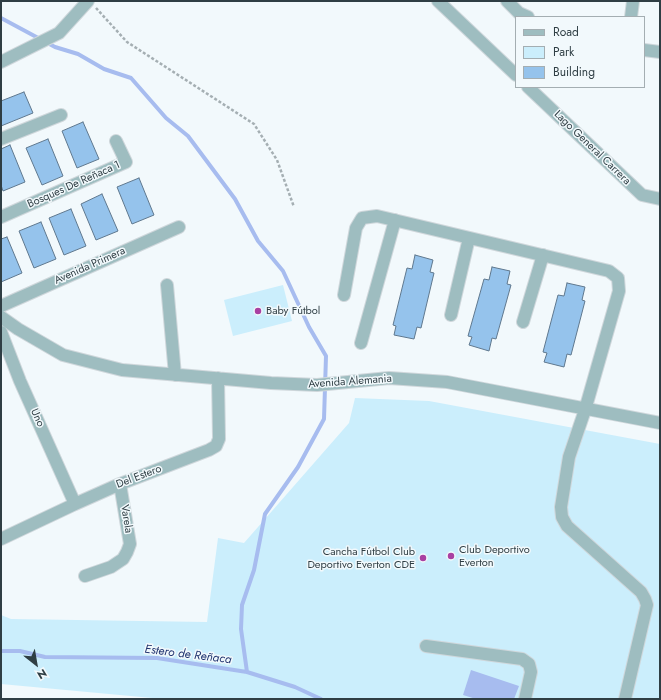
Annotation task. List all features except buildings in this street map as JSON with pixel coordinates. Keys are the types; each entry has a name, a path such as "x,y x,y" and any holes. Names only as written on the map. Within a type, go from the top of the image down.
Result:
{"street":[{"path":"438,1 515,74"},
{"path":"507,1 526,16"},
{"path":"631,16 633,1"},
{"path":"1,62 59,33 91,4"},
{"path":"645,50 660,52"},
{"name":"Lago General Carrera","path":"529,88 642,195 660,199"},
{"path":"1,139 61,114"},
{"name":"Bosques De Reñaca 1","path":"1,217 126,162 116,141"},
{"path":"344,295 356,228 362,218 377,216 609,271 616,275 620,282 619,291 570,457 561,507 562,517 567,526 641,592 645,598 647,605 625,699"},
{"path":"361,343 395,220"},
{"name":"Avenida Primera","path":"1,306 179,227"},
{"path":"451,315 468,238"},
{"path":"523,322 542,255"},
{"path":"168,285 175,375"},
{"name":"Avenida Alemania","path":"1,317 18,329 63,355 122,370 271,383 317,385 390,378 441,382 660,423"},
{"name":"Uno","path":"1,332 20,381 75,504"},
{"name":"Del Estero","path":"1,539 120,484 216,446 219,439 218,378"},
{"name":"Varela","path":"85,576 111,567 128,552 130,544 120,484"},
{"path":"426,646 522,659 529,664 531,672 525,699"}],"path":[{"path":"91,4 127,42 254,124 277,160 294,207"}],"green space":[{"name":"Baby Fútbol","path":"283,285 292,321 233,336 224,300"},
{"name":"Club Deportivo Everton","path":"355,398 429,401 660,444 660,699 163,699 1,684 1,615 11,619 207,622 218,538 244,543 349,423"}],"water":[{"path":"471,670 519,686 514,699 476,699 463,695"}],"waterway":[{"path":"1,18 55,47 78,54 104,69 131,78 166,118 188,136 235,199 258,241 283,271 309,327 326,356 324,419 298,467 265,514 254,570 242,605 241,629 247,672"},
{"name":"Estero de Reñaca","path":"1,651 20,651 45,657 157,658 247,672 295,687 321,699"}],"place":[{"name":"Baby Fútbol","path":"258,311"},
{"name":"Club Deportivo Everton","path":"451,556"},
{"name":"Cancha Fútbol Club Deportivo Everton CDE","path":"423,558"}]}
